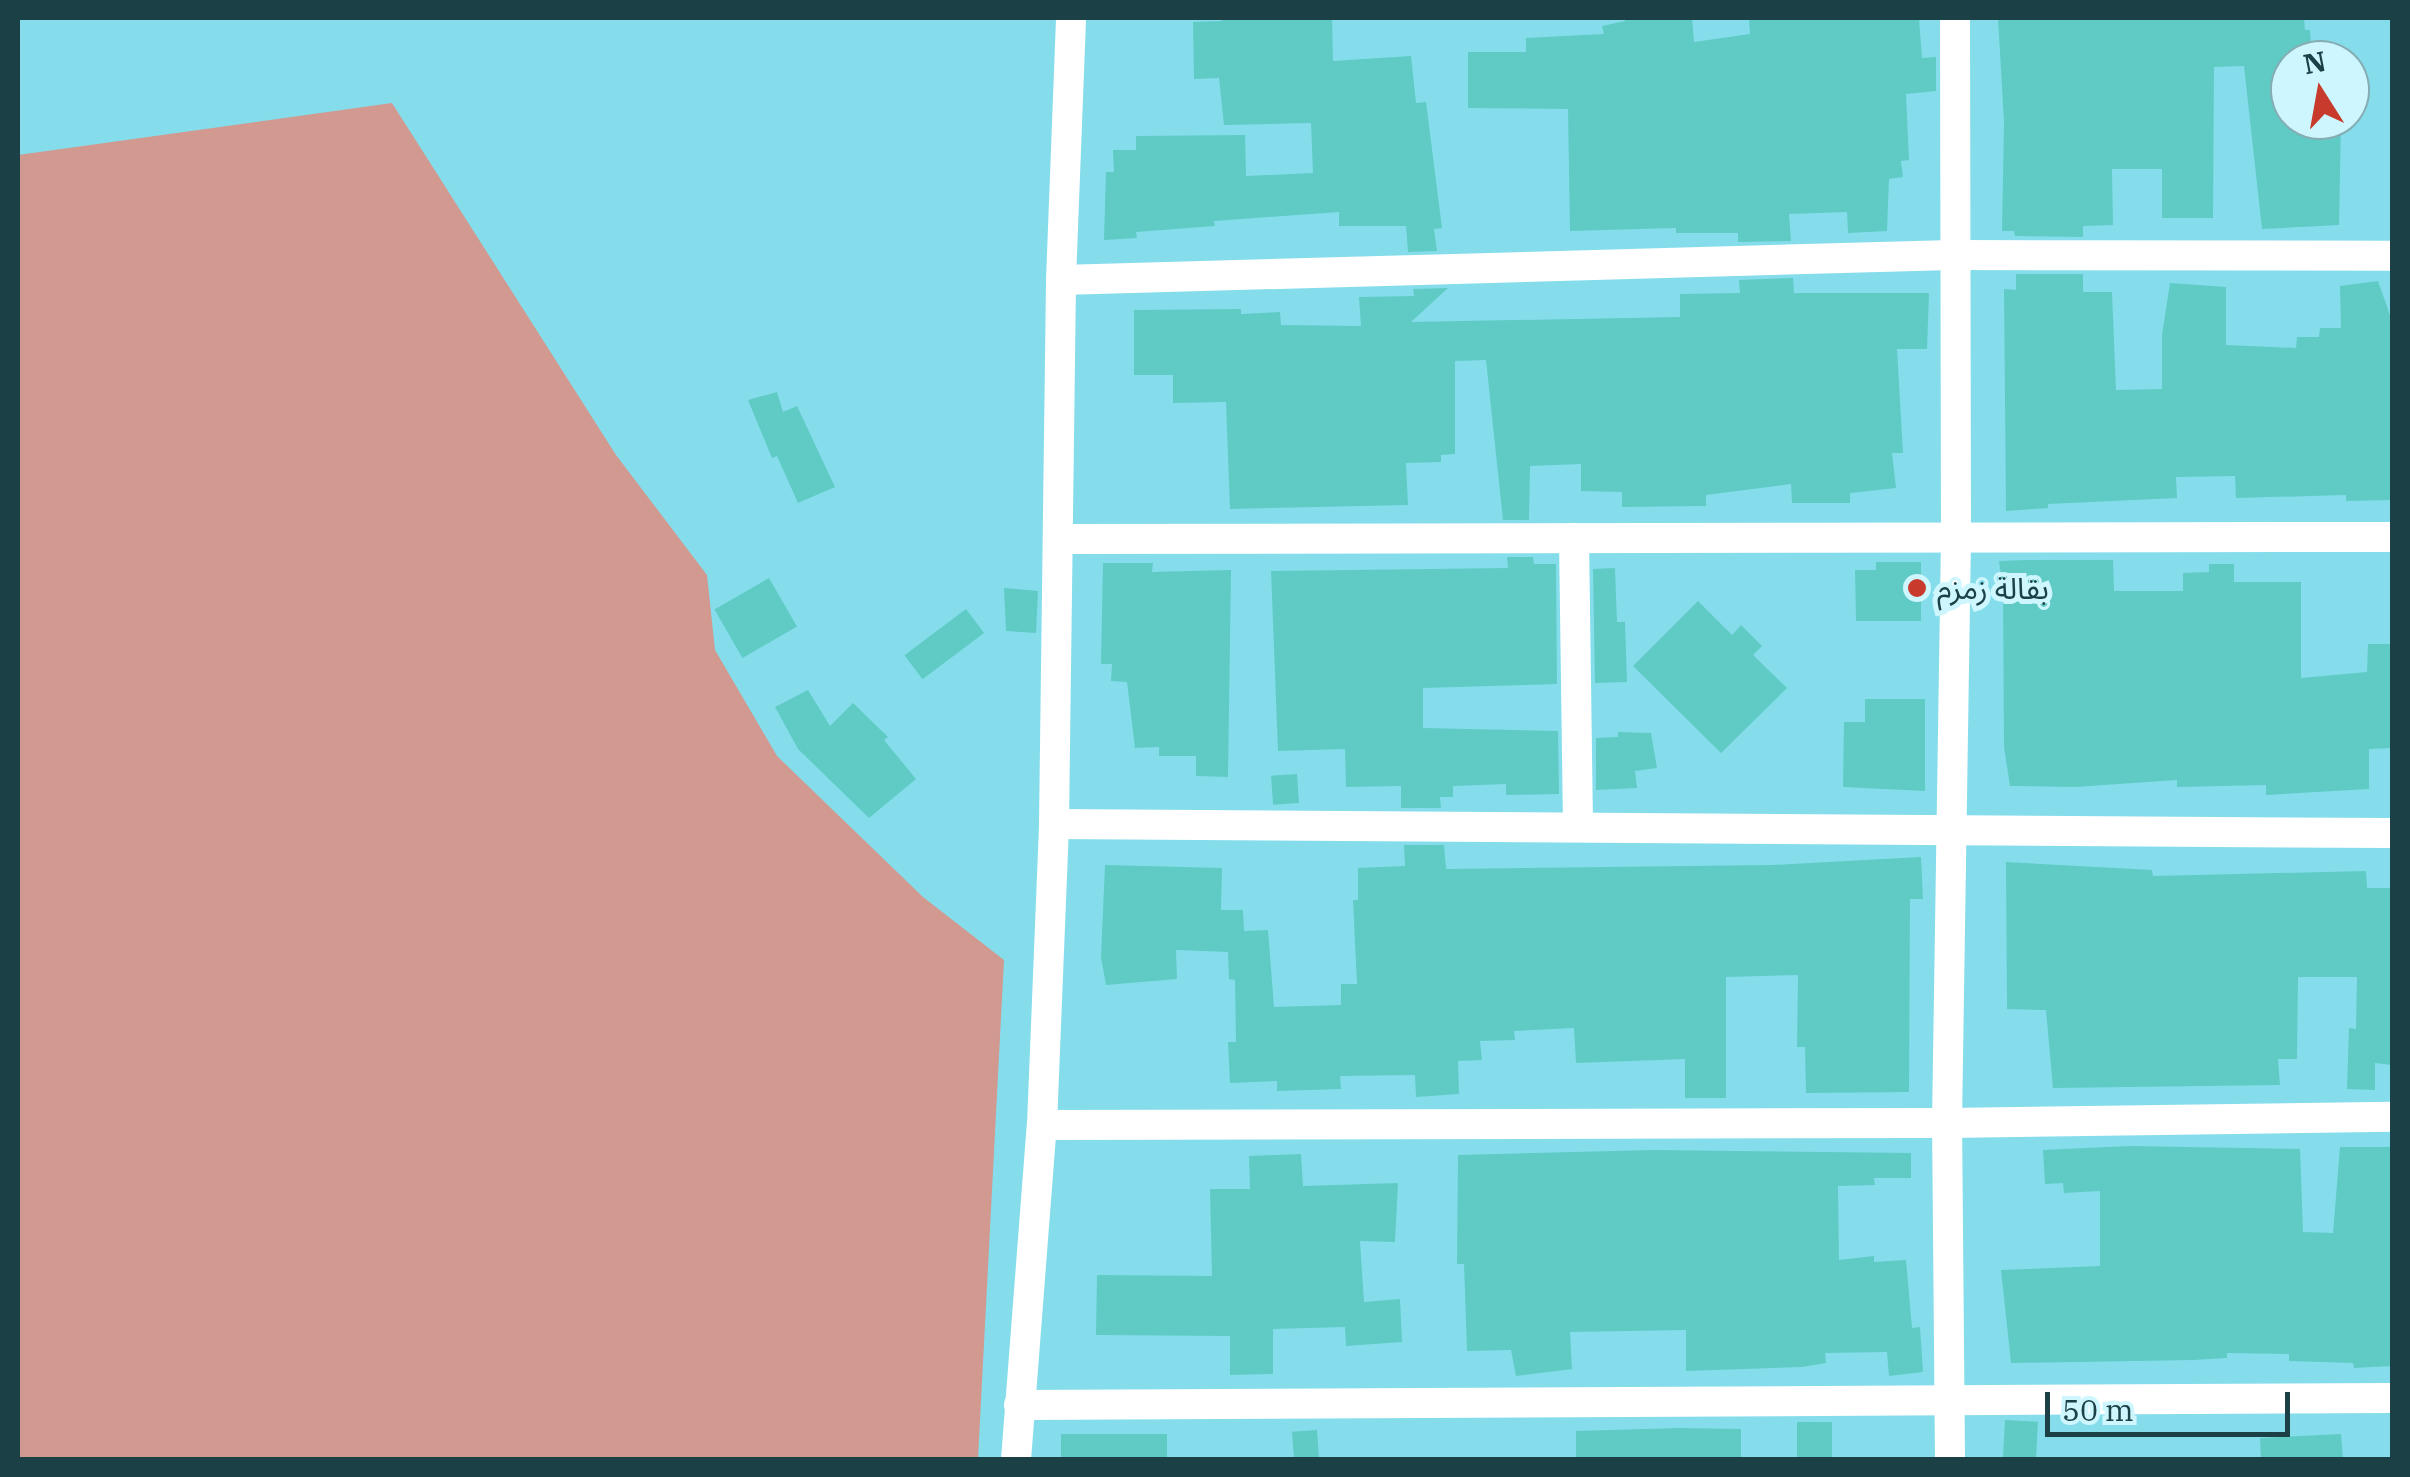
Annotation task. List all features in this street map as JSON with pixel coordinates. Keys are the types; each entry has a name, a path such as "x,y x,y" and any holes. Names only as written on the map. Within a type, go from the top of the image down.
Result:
{"street":[{"path":"1016,1460 1042,1126 1054,824 1060,280 1071,18"},
{"path":"1950,1460 1948,1124 1956,536 1955,18"},
{"path":"1060,280 1953,256 2392,256"},
{"path":"1058,538 2392,538"},
{"path":"1574,538 1578,826"},
{"path":"1054,824 1954,827 2392,833"},
{"path":"1042,1126 1948,1124 2392,1117"},
{"path":"1019,1405 2392,1398"}],"shaded area":[{"path":"392,103 616,455 707,575 715,650 777,756 923,897 1004,960 978,1459 18,1459 18,155"}],"building":[{"path":"1221,18 1332,18 1333,61 1411,56 1416,103 1426,102 1442,228 1434,229 1437,251 1408,252 1406,226 1339,226 1339,212 1214,221 1215,226 1136,232 1137,238 1104,240 1106,172 1114,172 1113,150 1136,150 1136,136 1245,135 1246,176 1313,173 1311,123 1224,125 1219,78 1194,79 1193,22 1222,21"},
{"path":"1625,18 1692,18 1694,42 1750,34 1749,18 1919,18 1922,58 1936,57 1936,91 1906,94 1909,160 1901,161 1903,177 1889,179 1887,231 1848,233 1847,212 1789,214 1791,241 1738,242 1738,233 1676,233 1676,228 1570,231 1568,109 1468,108 1468,52 1526,52 1526,38 1604,34 1602,26"},
{"path":"1998,18 2304,18 2311,40 2270,40 2270,140 2341,140 2339,225 2262,229 2244,66 2214,67 2213,218 2162,218 2162,169 2112,169 2113,225 2083,226 2083,237 2015,236 2014,231 2002,231 2004,122"},
{"path":"2016,274 2083,274 2083,292 2112,292 2116,390 2162,389 2162,335 2170,283 2226,287 2226,345 2296,348 2297,337 2319,337 2320,328 2341,328 2340,286 2378,281 2392,321 2392,500 2346,501 2346,495 2236,498 2235,476 2176,477 2177,498 2048,504 2048,508 2006,511 2004,289 2016,290"},
{"path":"1793,278 1794,293 1929,293 1927,349 1897,349 1903,453 1892,453 1896,488 1850,493 1850,503 1792,503 1791,484 1706,495 1706,506 1622,507 1622,492 1581,491 1581,464 1530,466 1529,520 1503,520 1486,360 1455,361 1455,454 1441,455 1441,462 1406,463 1408,505 1230,509 1226,402 1173,403 1173,375 1134,375 1134,310 1241,309 1241,314 1280,312 1281,325 1361,326 1359,297 1414,296 1413,289 1448,288 1411,322 1680,317 1680,294 1740,293 1739,280"},
{"path":"777,392 783,412 797,406 835,487 798,503 777,456 772,458 748,400"},
{"path":"1507,557 1533,557 1534,564 1556,564 1557,684 1423,688 1423,728 1558,731 1559,794 1506,795 1506,784 1453,786 1453,797 1440,797 1441,808 1401,808 1401,786 1346,787 1345,749 1278,751 1271,571 1508,568"},
{"path":"2113,560 2114,591 2183,591 2183,573 2209,572 2209,564 2234,564 2234,582 2301,582 2301,678 2367,672 2368,644 2392,644 2392,748 2369,749 2369,789 2266,795 2266,785 2177,787 2177,780 2075,787 2010,786 2004,747 2003,590 1999,561"},
{"path":"1876,562 1921,562 1921,621 1856,621 1855,570 1876,570"},
{"path":"1103,563 1153,563 1152,572 1231,570 1228,777 1196,776 1196,756 1159,756 1159,747 1135,748 1127,682 1111,681 1112,664 1101,664"},
{"path":"1615,568 1617,622 1625,622 1627,682 1595,683 1593,569"},
{"path":"769,578 797,626 742,658 714,610"},
{"path":"1004,588 1038,591 1036,633 1006,631"},
{"path":"1698,601 1732,635 1741,625 1762,646 1753,655 1787,688 1721,753 1633,666"},
{"path":"966,609 984,633 923,679 905,655"},
{"path":"808,690 830,726 853,703 888,737 884,740 916,779 869,818 798,749 775,707"},
{"path":"1865,699 1925,699 1925,791 1843,787 1844,722 1865,722"},
{"path":"1618,732 1651,733 1657,768 1635,771 1637,788 1596,790 1596,738 1618,737"},
{"path":"1297,774 1299,803 1273,805 1271,776"},
{"path":"1404,845 1444,845 1446,869 1771,865 1921,857 1923,899 1910,899 1909,1092 1806,1093 1805,1047 1797,1047 1798,975 1726,977 1726,1098 1685,1098 1685,1059 1576,1063 1574,1028 1514,1031 1515,1040 1480,1041 1482,1060 1458,1061 1459,1094 1416,1097 1415,1075 1340,1076 1341,1089 1277,1091 1277,1081 1230,1083 1228,1042 1236,1042 1235,980 1229,979 1228,952 1176,950 1177,979 1106,985 1101,957 1105,865 1222,868 1221,910 1243,910 1244,931 1268,930 1274,1007 1341,1005 1341,984 1357,984 1353,900 1358,900 1358,868 1405,866"},
{"path":"2006,862 2152,870 2153,876 2366,871 2367,888 2392,888 2392,1065 2375,1063 2375,1090 2347,1089 2349,1028 2356,1029 2357,977 2298,977 2297,1059 2278,1059 2280,1085 2053,1088 2046,1010 2007,1009"},
{"path":"2130,1146 2300,1149 2303,1232 2333,1233 2340,1147 2392,1147 2392,1366 2354,1368 2353,1363 2289,1361 2289,1354 2227,1353 2227,1358 2194,1360 2011,1363 2001,1270 2100,1266 2100,1191 2064,1193 2063,1183 2045,1184 2043,1150"},
{"path":"1654,1150 1911,1153 1911,1178 1874,1178 1875,1185 1838,1186 1839,1260 1874,1256 1874,1262 1906,1260 1912,1328 1920,1327 1923,1372 1889,1376 1887,1352 1825,1353 1826,1363 1802,1367 1686,1371 1686,1330 1570,1332 1572,1369 1516,1376 1511,1350 1467,1351 1464,1264 1457,1264 1458,1155"},
{"path":"1301,1154 1303,1186 1398,1183 1395,1242 1360,1241 1364,1302 1400,1299 1402,1342 1346,1346 1345,1327 1273,1329 1273,1374 1230,1375 1230,1336 1096,1335 1097,1275 1212,1276 1210,1189 1250,1189 1249,1156"},
{"path":"2005,1420 2038,1422 2036,1460 2003,1460"},
{"path":"1797,1422 1832,1422 1832,1457 1797,1457"},
{"path":"1741,1429 1741,1460 1576,1460 1576,1431"},
{"path":"1317,1430 1319,1460 1294,1460 1292,1432"},
{"path":"1061,1434 1167,1434 1167,1460 1061,1460"},
{"path":"2341,1434 2343,1460 2261,1460 2260,1438"}],"place":[{"name":"بقالة زمزم","path":"1917,588"}]}
